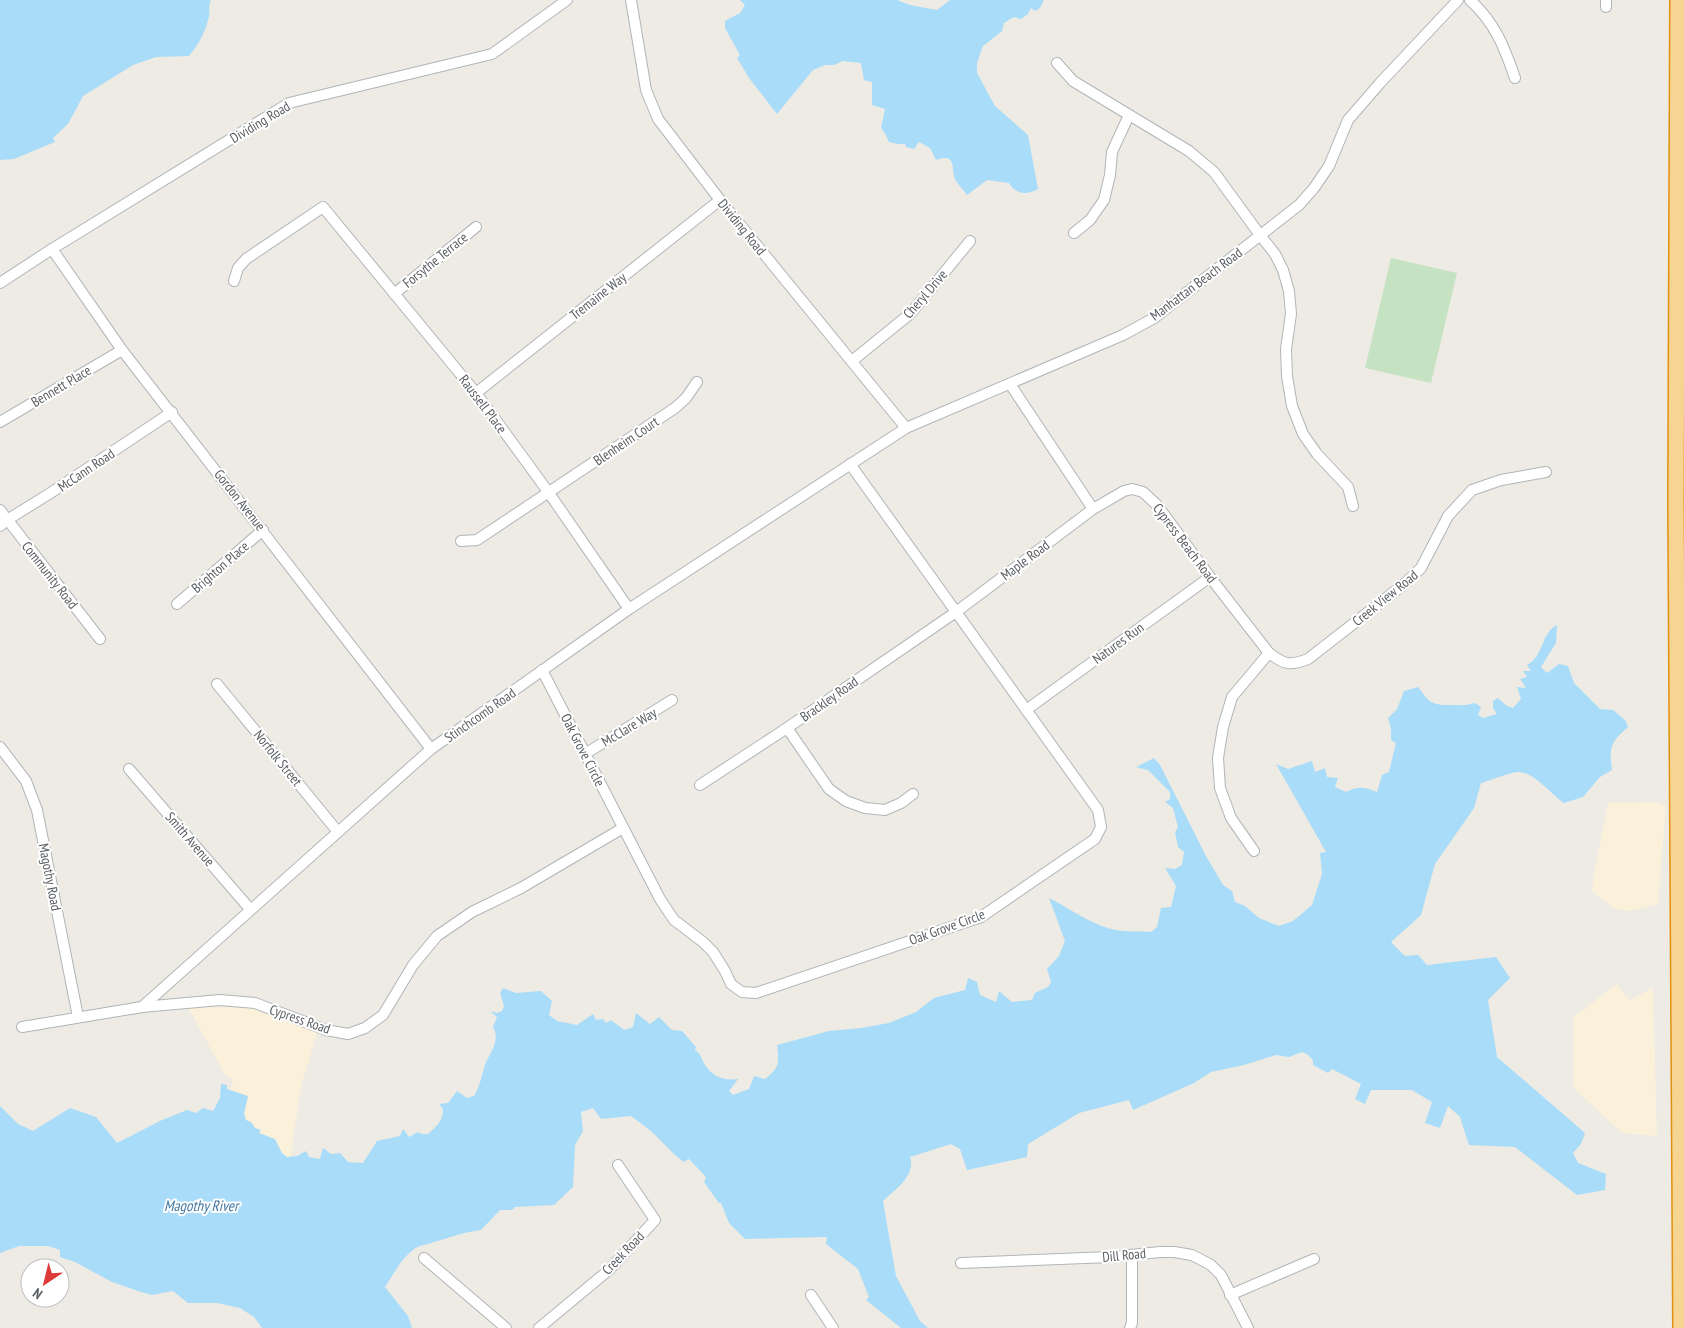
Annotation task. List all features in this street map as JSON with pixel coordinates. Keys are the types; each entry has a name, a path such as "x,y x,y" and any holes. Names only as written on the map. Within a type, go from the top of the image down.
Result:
{"highway":[{"path":"1678,0 1680,181 1676,491 1683,1302 1681,1328"}],"street":[{"name":"Dividing Road","path":"0,283 52,248 289,103 492,54 567,0"},
{"name":"Dividing Road","path":"630,0 646,90 658,119 720,200 906,428"},
{"name":"Manhattan Beach Road","path":"850,464 906,428 1123,335 1154,318 1298,205 1314,188 1331,162 1348,120 1458,0"},
{"path":"1470,0 1494,26 1504,45 1515,78"},
{"path":"1058,64 1073,81 1189,151 1214,172 1275,254 1284,270 1289,291 1291,314 1286,349 1287,376 1292,406 1303,434 1317,454 1348,487 1353,506"},
{"path":"1074,233 1090,220 1104,200 1110,175 1112,152 1130,115"},
{"name":"Tremaine Way","path":"476,393 720,200"},
{"name":"Raussell Place","path":"234,281 238,268 246,259 324,207 476,393 549,493 629,610"},
{"name":"Forsythe Terrace","path":"394,294 476,227"},
{"name":"Cheryl Drive","path":"852,361 911,313 970,241"},
{"name":"Gordon Avenue","path":"52,248 122,350 172,412 431,749"},
{"name":"Bennett Place","path":"0,422 122,350"},
{"name":"Blenheim Court","path":"461,541 477,540 675,408 686,398 696,382"},
{"path":"1010,384 1093,509"},
{"name":"McCann Road","path":"4,523 172,412"},
{"name":"Stinchcomb Road","path":"142,1008 250,909 431,749 629,610 850,464"},
{"name":"Oak Grove Circle","path":"542,670 660,899 674,920 713,952 731,984 742,992 756,993 981,917 1094,839 1101,827 1098,810 850,464"},
{"name":"Creek View Road","path":"1308,658 1403,585 1421,568 1448,516 1472,490 1501,480 1546,472"},
{"name":"Cypress Beach Road","path":"1093,509 1124,491 1132,489 1143,492 1158,504 1210,577 1269,653 1282,663 1295,663 1308,658"},
{"name":"Maple Road","path":"956,612 1093,509"},
{"name":"Community Road","path":"0,510 4,523 100,639"},
{"name":"Brighton Place","path":"177,604 263,530"},
{"name":"Natures Run","path":"1026,710 1210,577"},
{"name":"Brackley Road","path":"700,784 787,728 956,612"},
{"path":"1254,851 1231,818 1220,788 1218,758 1223,728 1232,697 1269,653"},
{"name":"Norfolk Street","path":"218,684 338,832"},
{"name":"McClare Way","path":"585,754 672,700"},
{"path":"787,728 830,789 846,801 865,808 885,810 901,803 912,794"},
{"name":"Magothy Road","path":"0,747 26,781 37,810 78,1017"},
{"name":"Smith Avenue","path":"129,769 250,909"},
{"name":"Cypress Road","path":"22,1027 142,1008 220,1000 255,1003 326,1030 348,1034 365,1028 383,1015 413,965 437,936 472,912 521,888 623,828"},
{"name":"Creek Road","path":"539,1328 609,1270 655,1220 618,1165"},
{"name":"Dill Road","path":"962,1263 1132,1256 1174,1252 1202,1259 1216,1268 1248,1328"},
{"path":"1130,1328 1132,1323 1132,1256"},
{"path":"424,1258 506,1328"},
{"path":"1230,1295 1314,1259"},
{"path":"811,1294 833,1328"}],"shaded area":[{"path":"1654,802 1666,806 1658,904 1630,911 1615,909 1592,892 1608,803"},
{"path":"1616,984 1630,1000 1653,988 1657,1136 1622,1133 1574,1088 1574,1017"},
{"path":"188,1007 254,1007 317,1033 301,1087 286,1185 202,1201 233,1080 224,1073"}],"green space":[{"path":"1391,258 1457,273 1431,383 1365,368"}],"water":[{"path":"0,0 211,0 208,22 199,42 189,56 156,57 133,65 83,96 68,124 53,138 55,142 14,159 0,160"},
{"path":"740,0 897,0 910,5 937,10 950,0 1044,0 1040,8 1035,11 1031,8 1028,14 1021,19 1014,17 1004,23 1002,31 983,46 977,63 977,73 995,106 1028,135 1038,189 1022,193 1015,190 1009,183 987,180 967,195 956,181 952,163 948,158 936,160 930,148 919,142 914,149 906,147 905,144 889,142 881,128 885,109 872,105 872,82 864,80 861,63 843,61 813,70 777,114 749,78 737,58 740,55 725,28 725,21 740,13 745,5"},
{"name":"Magothy River","path":"1557,625 1556,643 1541,667 1547,673 1559,664 1568,666 1574,683 1600,709 1613,710 1625,720 1628,727 1617,737 1612,746 1612,770 1600,777 1583,797 1564,803 1537,780 1525,773 1512,773 1481,783 1474,808 1435,864 1421,915 1391,942 1405,956 1418,955 1427,965 1496,957 1510,978 1488,1000 1497,1057 1585,1133 1581,1144 1573,1153 1578,1163 1606,1174 1605,1190 1577,1195 1515,1147 1469,1145 1460,1117 1448,1106 1440,1128 1425,1123 1432,1102 1412,1090 1371,1090 1365,1104 1355,1099 1361,1084 1332,1069 1328,1073 1313,1065 1313,1060 1302,1052 1289,1057 1276,1055 1244,1065 1211,1072 1194,1083 1133,1110 1129,1100 1079,1113 1028,1144 1027,1157 967,1170 960,1149 951,1144 910,1157 911,1164 908,1176 883,1201 896,1276 920,1321 928,1328 901,1328 866,1300 869,1297 858,1269 826,1244 827,1237 745,1239 729,1223 721,1203 719,1203 704,1182 706,1177 689,1159 684,1162 651,1131 631,1116 601,1119 593,1108 581,1112 583,1131 575,1145 573,1187 554,1205 515,1207 512,1210 500,1210 481,1230 420,1246 405,1258 385,1287 408,1316 412,1328 262,1328 254,1317 240,1308 217,1303 188,1303 173,1291 152,1295 141,1292 112,1282 70,1260 70,1258 60,1257 60,1250 48,1246 19,1246 0,1253 0,1106 18,1124 33,1131 70,1108 96,1117 117,1143 162,1120 187,1110 196,1113 203,1108 213,1111 220,1098 221,1084 227,1085 227,1089 248,1096 244,1114 246,1120 251,1122 255,1128 261,1130 259,1133 275,1139 282,1153 287,1157 297,1156 306,1151 309,1157 320,1159 323,1148 331,1154 340,1153 348,1162 363,1163 377,1141 400,1136 403,1129 409,1137 418,1132 428,1134 441,1120 443,1109 439,1104 448,1103 457,1091 467,1098 474,1096 496,1037 493,1027 497,1017 490,1011 497,1013 502,1011 504,1006 500,993 503,988 516,993 541,991 552,1001 549,1015 557,1021 577,1025 593,1014 596,1020 603,1019 606,1023 611,1020 624,1030 633,1027 636,1013 650,1024 659,1017 672,1030 682,1031 696,1047 695,1050 710,1071 718,1077 738,1079 729,1091 733,1095 749,1089 754,1076 765,1079 776,1068 778,1061 777,1045 829,1031 889,1023 916,1012 934,998 965,990 968,978 977,982 980,995 996,1002 999,991 1012,1002 1032,1000 1035,993 1048,987 1051,982 1047,969 1059,956 1065,941 1049,898 1094,923 1114,930 1151,932 1157,927 1161,908 1171,907 1176,886 1165,868 1175,869 1182,865 1184,852 1178,847 1175,832 1178,827 1173,808 1165,802 1170,799 1170,792 1148,770 1136,767 1154,758 1160,765 1206,856 1223,885 1232,891 1235,902 1245,906 1259,918 1279,926 1293,921 1312,905 1322,874 1320,853 1326,852 1276,764 1288,769 1312,761 1315,772 1325,768 1327,777 1338,778 1335,787 1346,792 1361,788 1377,792 1382,775 1389,772 1396,743 1391,740 1388,718 1397,709 1404,691 1418,687 1428,700 1435,704 1468,705 1475,703 1481,707 1478,715 1483,718 1497,714 1493,708 1493,701 1498,698 1507,706 1513,708 1521,699 1517,687 1526,688 1520,679 1527,677 1523,671 1531,671 1527,665 1537,656 1552,629"}]}
